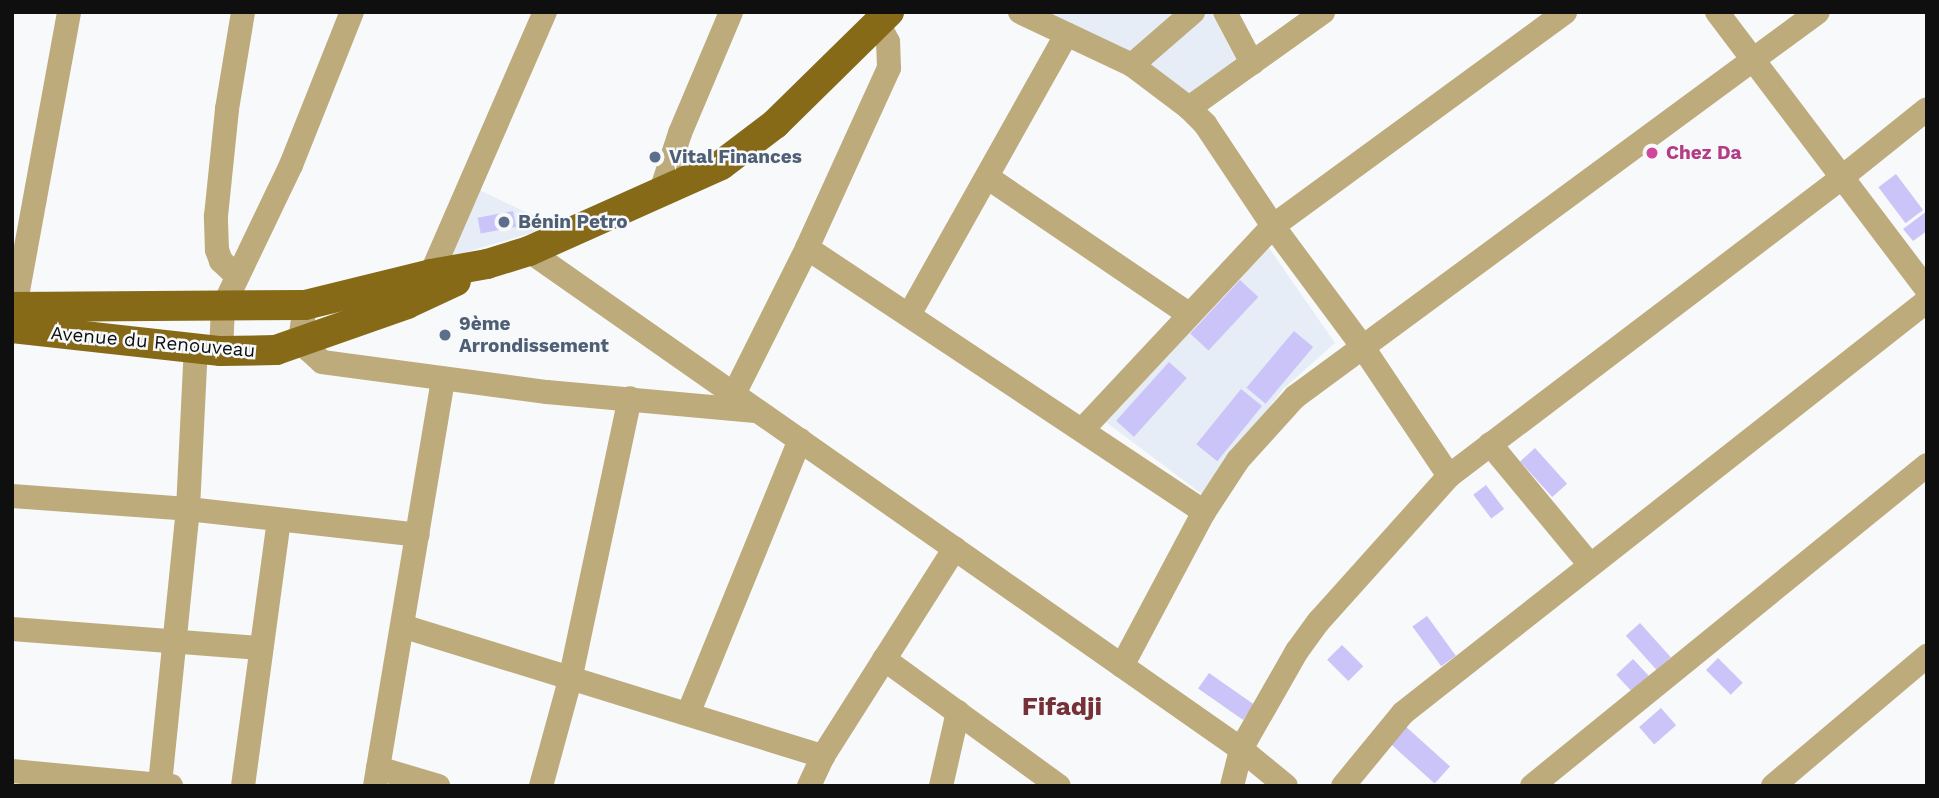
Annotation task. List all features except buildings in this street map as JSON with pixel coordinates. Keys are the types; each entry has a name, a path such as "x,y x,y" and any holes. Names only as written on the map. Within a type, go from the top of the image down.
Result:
{"main road":[{"name":"Avenue du Renouveau","path":"13,314 305,305 431,274 487,264 529,251 721,165 749,146 884,18"},
{"name":"Avenue du Renouveau","path":"13,314 208,349 276,350 407,304 487,264"}],"street":[{"path":"13,314 69,12"},
{"path":"237,276 221,261 217,250 216,216 227,109 243,12"},
{"path":"12,771 92,781 166,785 188,509 208,349 223,307 291,165 352,12"},
{"path":"431,274 545,12"},
{"path":"660,194 680,133 731,12"},
{"path":"1020,12 1132,65 1189,108 1205,124 1273,226 1362,346 1448,476"},
{"path":"1132,65 1193,12"},
{"path":"1225,12 1252,63"},
{"path":"1189,108 1323,12"},
{"path":"1083,429 1273,226 1565,12"},
{"path":"1717,12 1927,290"},
{"path":"1122,666 1204,512 1238,460 1275,415 1315,379 1818,12"},
{"path":"734,394 807,248 889,68 884,18"},
{"path":"909,314 1067,34"},
{"path":"1232,786 1241,749 1297,650 1319,621 1448,476 1841,178 1927,109"},
{"path":"986,177 1190,315"},
{"path":"807,248 1083,429 1204,512"},
{"path":"529,251 1241,749 1286,786"},
{"path":"1343,786 1403,713 1927,301"},
{"path":"305,305 300,342 322,362 547,392 759,412"},
{"path":"438,786 377,777 443,379"},
{"path":"541,786 570,680 629,398"},
{"path":"688,715 800,440"},
{"path":"1490,444 1590,565"},
{"path":"1532,786 1927,465"},
{"path":"12,496 188,509 418,535"},
{"path":"243,786 279,520"},
{"path":"810,786 823,756 955,548"},
{"path":"402,626 823,756"},
{"path":"12,629 261,648"},
{"path":"1773,786 1927,656"},
{"path":"884,659 1059,786"},
{"path":"941,786 958,712"}],"shaded area":[{"path":"1032,12 1211,12 1238,63 1185,100"},
{"path":"475,188 555,226 446,258"},
{"path":"1269,248 1335,343 1284,388 1202,494 1106,422"}],"place":[{"name":"Chez Da","path":"1652,153"},
{"name":"Vital Finances","path":"655,157"},
{"name":"Bénin Petro","path":"504,222"},
{"name":"9ème Arrondissement","path":"445,335"}],"district":[{"name":"Fifadji","path":"1062,707"}]}
